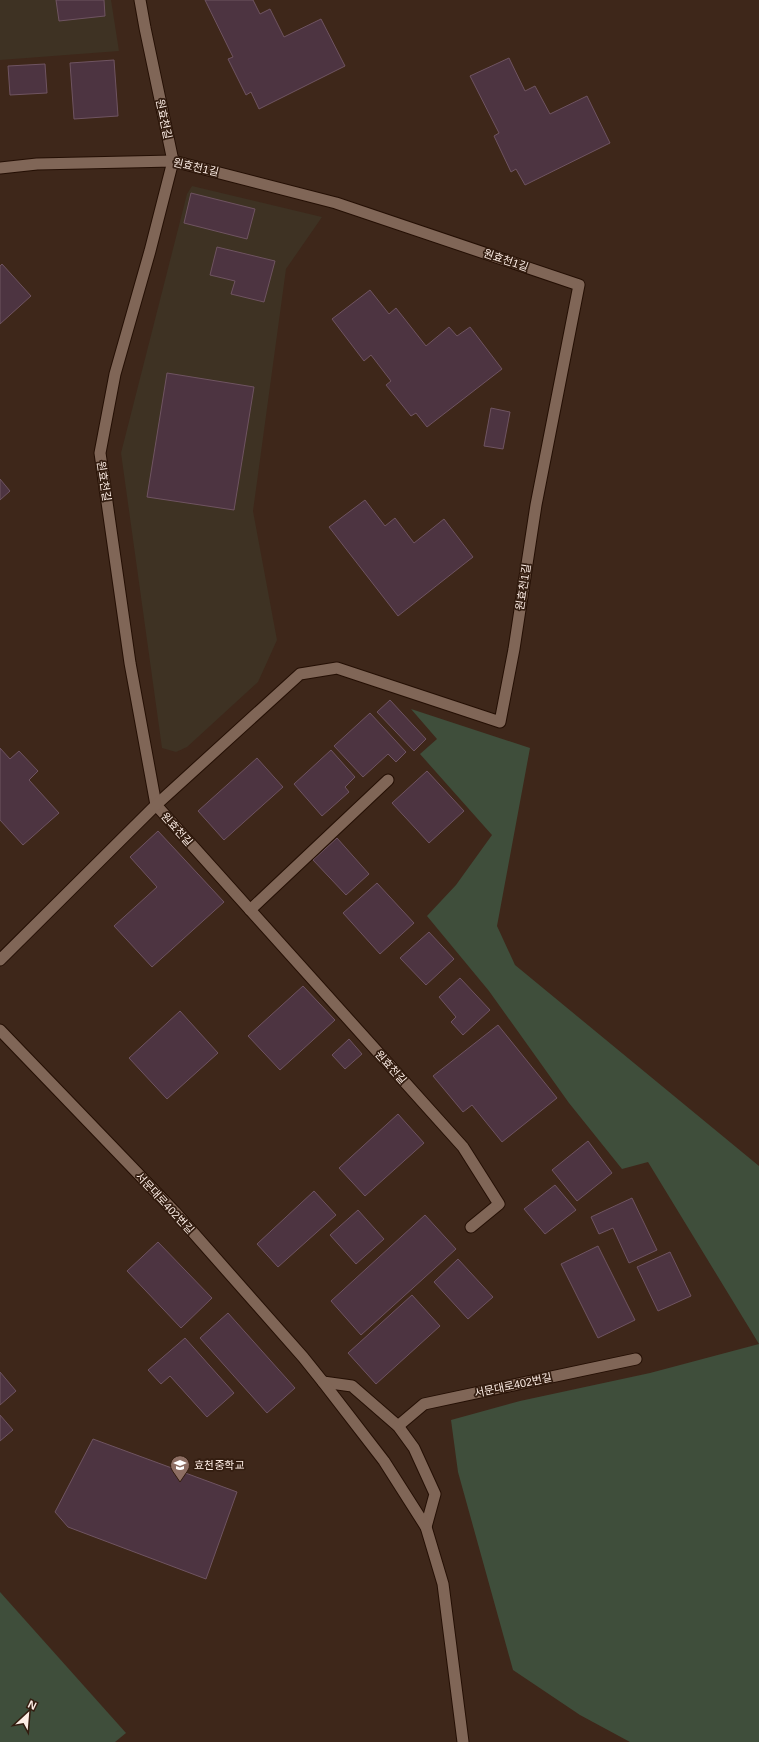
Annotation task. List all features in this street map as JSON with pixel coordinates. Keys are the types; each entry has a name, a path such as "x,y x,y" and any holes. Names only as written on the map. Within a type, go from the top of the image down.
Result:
{"street":[{"name":"원효천길","path":"140,0 144,28 172,160 150,251 115,374 100,453 130,663 156,805 464,1147 499,1204 471,1227"},
{"name":"원효천1길","path":"0,168 37,164 172,160 336,203 579,285 536,505 514,649 500,722 337,668 300,674 156,805"},
{"path":"250,910 388,780"},
{"path":"0,960 156,805"},
{"name":"서문대로402번길","path":"0,1030 174,1212 303,1357 384,1461 426,1528 443,1584 463,1742"},
{"name":"서문대로402번길","path":"398,1426 424,1404 636,1359"},
{"path":"323,1382 352,1386 398,1426 414,1448 435,1494 426,1528"}],"shaded area":[{"path":"0,0 111,0 119,51 0,60"},
{"path":"192,186 322,217 286,269 253,511 277,640 258,682 187,747 176,752 162,748 121,453 187,194"}],"green space":[{"path":"411,709 530,748 497,926 515,965 759,1166 759,1344 648,1162 622,1169 569,1103 489,991 427,916 456,885 492,835 420,754 437,739"},
{"path":"759,1344 759,1742 630,1742 580,1715 513,1670 458,1472 451,1420 520,1401 650,1373"},
{"path":"0,1592 126,1733 115,1742 0,1742"}],"building":[{"path":"56,0 104,0 105,16 59,21"},
{"path":"205,0 253,0 260,14 270,9 284,37 321,19 345,66 259,109 251,92 246,95 228,59 233,57"},
{"path":"509,58 525,91 535,86 550,114 587,96 610,143 525,185 516,169 511,172 494,136 499,133 470,76"},
{"path":"114,60 118,116 74,119 70,63"},
{"path":"45,64 47,93 10,95 8,66"},
{"path":"191,193 255,209 247,239 184,223"},
{"path":"217,247 275,261 264,302 231,294 235,281 210,275"},
{"path":"2,264 31,296 0,324 0,266"},
{"path":"370,290 389,314 396,308 426,346 449,327 457,336 470,327 502,369 427,427 416,413 411,416 386,385 391,381 371,355 364,361 332,319"},
{"path":"167,373 254,387 234,510 147,497"},
{"path":"491,408 510,412 503,449 484,446"},
{"path":"0,479 10,491 0,500"},
{"path":"365,500 385,526 395,518 414,543 444,519 473,557 398,616 329,527"},
{"path":"390,700 426,739 414,751 377,712"},
{"path":"370,713 406,752 396,762 388,754 363,777 334,746"},
{"path":"0,748 10,759 19,751 38,771 29,780 59,813 23,845 0,820"},
{"path":"331,750 355,777 345,787 349,792 322,816 294,784"},
{"path":"257,758 283,787 224,840 198,811"},
{"path":"427,771 464,811 429,843 392,803"},
{"path":"158,831 224,902 152,967 114,926 157,887 130,857"},
{"path":"337,838 369,874 346,895 313,860"},
{"path":"377,883 414,923 380,954 343,913"},
{"path":"429,932 454,959 426,985 400,958"},
{"path":"460,978 490,1010 463,1035 451,1022 456,1017 439,997"},
{"path":"303,986 335,1020 280,1070 248,1036"},
{"path":"180,1011 218,1053 167,1099 129,1058"},
{"path":"498,1025 557,1098 502,1142 472,1105 463,1112 433,1076"},
{"path":"349,1039 362,1054 345,1069 332,1055"},
{"path":"398,1114 424,1143 365,1196 339,1168"},
{"path":"588,1141 612,1173 577,1201 552,1170"},
{"path":"555,1185 576,1210 545,1234 524,1209"},
{"path":"314,1191 336,1215 278,1267 257,1244"},
{"path":"632,1198 657,1250 629,1263 613,1228 599,1234 591,1217"},
{"path":"358,1210 384,1239 356,1264 330,1235"},
{"path":"425,1215 456,1249 361,1335 331,1301"},
{"path":"158,1242 212,1298 181,1328 127,1271"},
{"path":"598,1246 635,1320 598,1338 561,1264"},
{"path":"670,1252 691,1296 658,1311 637,1267"},
{"path":"458,1259 493,1297 468,1319 434,1282"},
{"path":"412,1295 440,1326 376,1384 348,1353"},
{"path":"228,1313 295,1388 267,1413 200,1338"},
{"path":"185,1338 234,1393 207,1417 170,1376 161,1384 148,1370"},
{"path":"0,1372 16,1391 0,1405"},
{"path":"0,1415 13,1430 0,1441"},
{"path":"93,1439 237,1492 206,1579 68,1527 55,1512"}],"place":[{"name":"효천중학교","path":"180,1482"}]}
